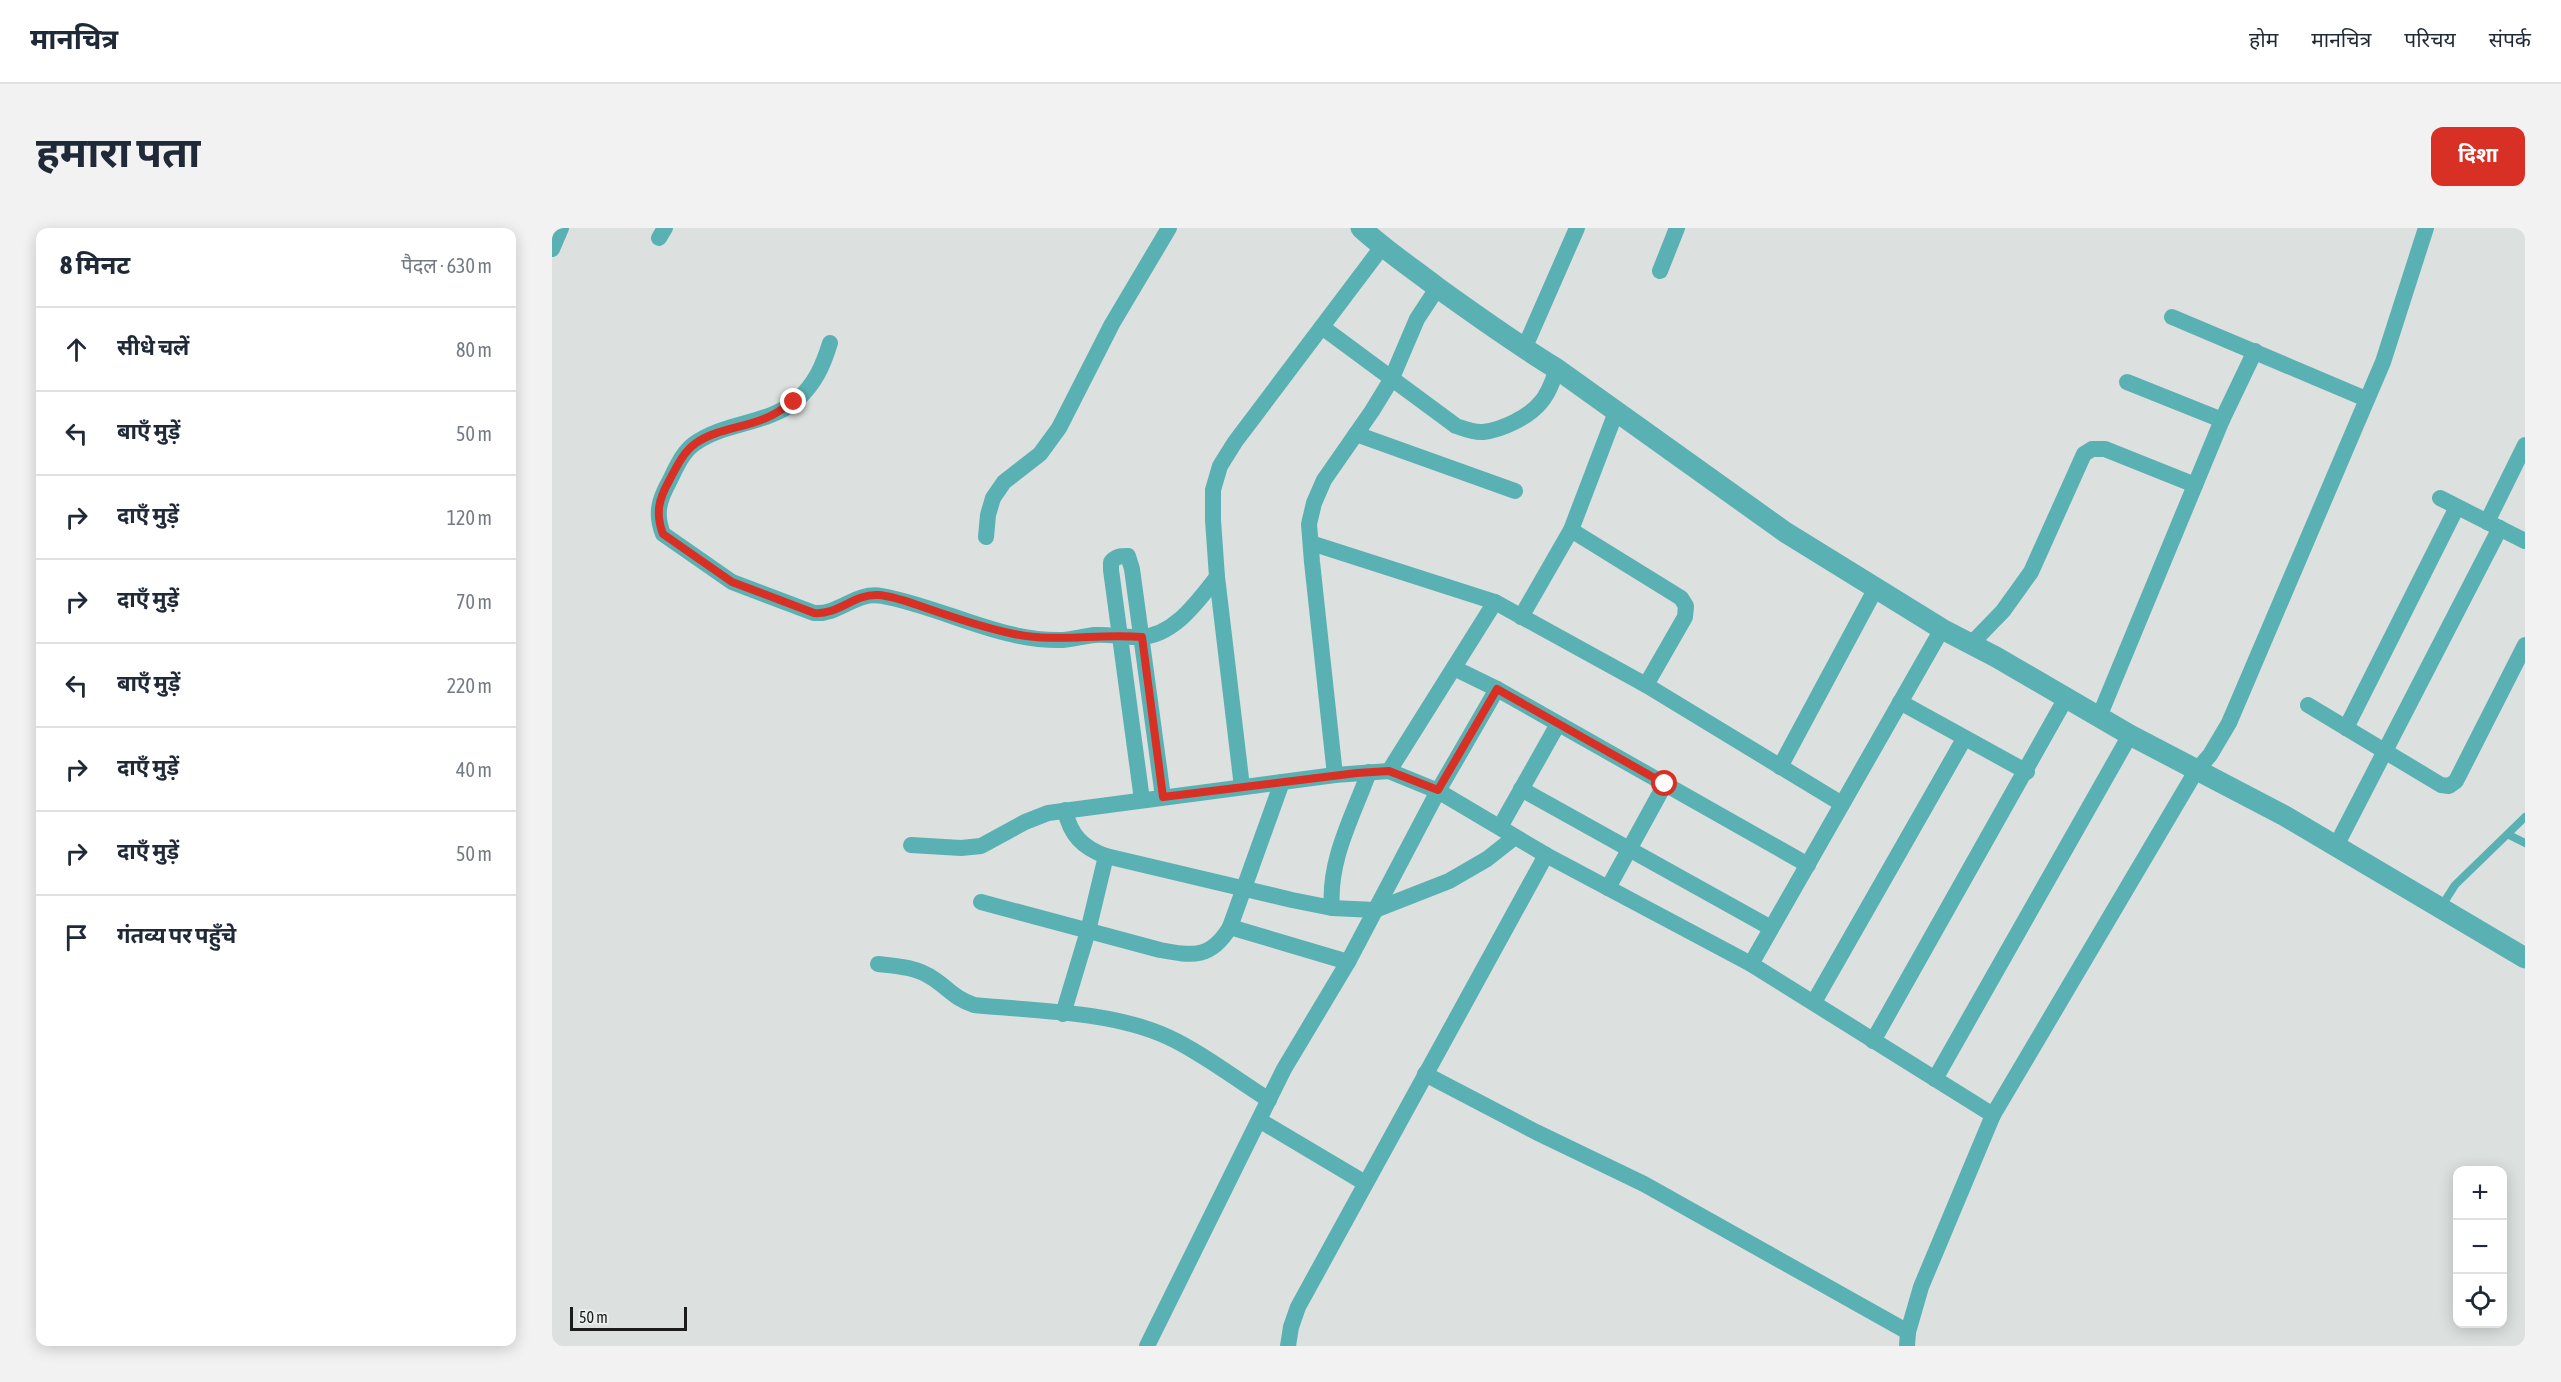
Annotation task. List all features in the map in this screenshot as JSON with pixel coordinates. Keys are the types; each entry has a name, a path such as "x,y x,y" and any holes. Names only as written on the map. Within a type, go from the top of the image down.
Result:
{"street":[{"path":"552,249 561,228"},
{"path":"986,537 988,515 993,498 1004,482 1040,454 1059,428 1112,324 1169,228"},
{"path":"1361,228 1382,247 1524,349 1557,369 1785,532 1942,629 2130,735 2336,846 2525,958"},
{"path":"1524,349 1577,228"},
{"path":"1660,271 1677,228"},
{"path":"1425,1074 1536,1132 1644,1184 1908,1339 1921,1287 1993,1115 2196,771 2210,755 2229,723 2383,362 2426,228"},
{"path":"1242,787 1217,577 1213,490 1220,466 1235,442 1382,247"},
{"path":"1335,775 1309,524 1314,503 1324,480 1391,380 1417,319 1438,287"},
{"path":"2172,317 2366,399"},
{"path":"1322,327 1456,426 1470,431 1482,432 1495,429 1529,413 1548,392 1557,369"},
{"path":"830,343 823,367 813,384 794,402 765,418 716,433 695,443 684,454 662,494 658,507 663,534 732,582 814,613 825,614 835,611 855,598 880,595 985,628 1037,638 1063,640 1096,635 1142,637 1176,623 1191,609 1217,577"},
{"path":"2100,717 2222,420 2255,351"},
{"path":"2127,382 2222,420"},
{"path":"1521,616 1571,530 1616,412"},
{"path":"1356,434 1515,491"},
{"path":"2336,846 2386,752 2493,525 2525,445"},
{"path":"1971,644 2003,611 2031,572 2084,454 2092,449 2105,449 2195,485"},
{"path":"2440,498 2525,541"},
{"path":"2346,728 2457,507"},
{"path":"1571,530 1680,598 1686,606 1685,617 1646,685"},
{"path":"1311,543 1495,602 1646,685 1842,804"},
{"path":"1142,800 1111,562 1115,557 1128,556 1131,561 1163,797"},
{"path":"1780,767 1876,588"},
{"path":"1389,771 1495,602"},
{"path":"1751,963 1942,629"},
{"path":"2308,705 2441,785 2449,786 2456,781 2525,645"},
{"path":"1454,668 1497,689 1808,865"},
{"path":"1147,1346 1305,1031 1348,962 1438,790 1497,689"},
{"path":"1873,1041 2027,772 2066,698"},
{"path":"1900,702 2027,772"},
{"path":"1500,827 1558,724"},
{"path":"1935,1079 2130,735"},
{"path":"1814,1002 1964,738"},
{"path":"911,845 962,848 981,846 1025,822 1048,813 1335,775 1389,771 1438,790 1546,855 1751,963 1993,1115"},
{"path":"1332,908 1330,889 1333,868 1370,772"},
{"path":"981,902 1186,955 1207,952 1221,942 1230,927 1282,782"},
{"path":"1608,888 1665,784"},
{"path":"1521,789 1772,928"},
{"path":"1065,810 1068,824 1075,838 1091,851 1332,908 1375,910 1449,880 1486,859 1515,837"},
{"path":"1288,1346 1291,1327 1298,1307 1546,855"},
{"path":"1063,1014 1088,931 1107,856"},
{"path":"1230,927 1348,962"},
{"path":"878,964 906,966 920,971 934,979 957,999 974,1005 1063,1014 1136,1026 1168,1037 1269,1100"},
{"path":"1259,1120 1365,1183"}],"lane":[{"path":"2441,907 2455,885 2525,817"},
{"path":"2509,835 2525,843"}],"route":[{"path":"794,402 765,418 716,433 695,443 684,454 662,494 658,507 663,534 694,553 710,568 732,582 814,613 825,614 835,611 855,598 880,595 985,628 1037,638 1063,640 1096,635 1142,637 1163,797 1389,771 1438,790 1497,689 1665,784"}]}
